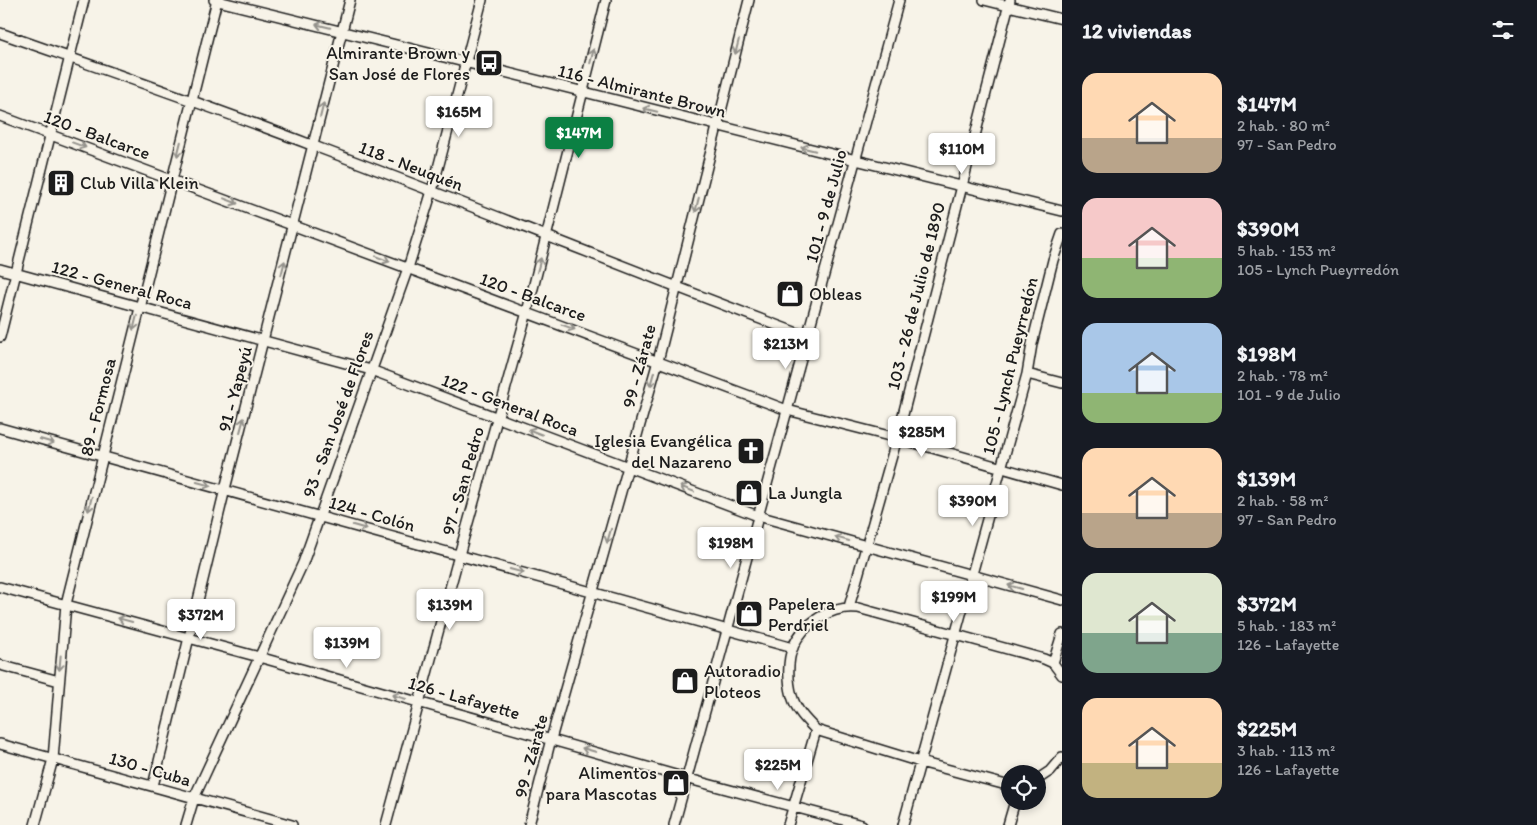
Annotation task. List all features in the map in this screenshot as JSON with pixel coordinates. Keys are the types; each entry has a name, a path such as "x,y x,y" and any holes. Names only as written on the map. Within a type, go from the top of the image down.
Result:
{"street":[{"path":"0,337 84,0"},
{"name":"116 - Almirante Brown","path":"216,0 466,64 1062,211"},
{"name":"89 - Formosa","path":"35,825 52,759 66,604 216,0"},
{"name":"91 - Yapeyú","path":"153,786 225,489 350,0"},
{"name":"93 - San José de Flores","path":"186,825 194,798 297,576 408,268 432,191 482,0"},
{"name":"97 - San Pedro","path":"386,825 527,312 606,0"},
{"name":"99 - Zárate","path":"529,825 658,361 749,0"},
{"name":"101 - 9 de Julio","path":"674,825 898,0"},
{"path":"984,0 1010,3 1062,20"},
{"name":"103 - 26 de Julio de 1890","path":"849,607 897,438 1010,3"},
{"name":"118 - Neuquén","path":"0,33 313,145 676,288 808,337"},
{"name":"120 - Balcarce","path":"0,116 787,410 897,438 1062,486"},
{"name":"105 - Lynch Pueyrredón","path":"903,825 1027,374 1041,307 1062,234"},
{"name":"122 - General Roca","path":"0,269 371,370 758,516 1062,600"},
{"path":"1027,374 1062,383"},
{"name":"124 - Colón","path":"0,428 792,648"},
{"name":"126 - Lafayette","path":"0,586 862,825"},
{"path":"1001,784 920,762 816,730 797,709 792,696 789,670 792,648 798,637 817,619 834,610 849,607 858,608 1044,659 1053,662 1062,675"},
{"path":"1053,662 1062,634"},
{"path":"0,665 59,681"},
{"path":"788,825 816,730"},
{"name":"130 - Cuba","path":"0,744 292,825"},
{"path":"1046,773 1062,758"},
{"path":"1008,825 1012,810"}],"place":[{"name":"Almirante Brown y San José de Flores","path":"489,63"},
{"name":"Club Villa Klein","path":"61,183"},
{"name":"Obleas","path":"790,294"},
{"name":"Iglesia Evangélica del Nazareno","path":"751,451"},
{"name":"La Jungla","path":"749,493"},
{"name":"Papelera Perdriel","path":"749,614"},
{"name":"Autoradio Ploteos","path":"685,681"},
{"name":"Alimentos para Mascotas","path":"676,783"}]}
